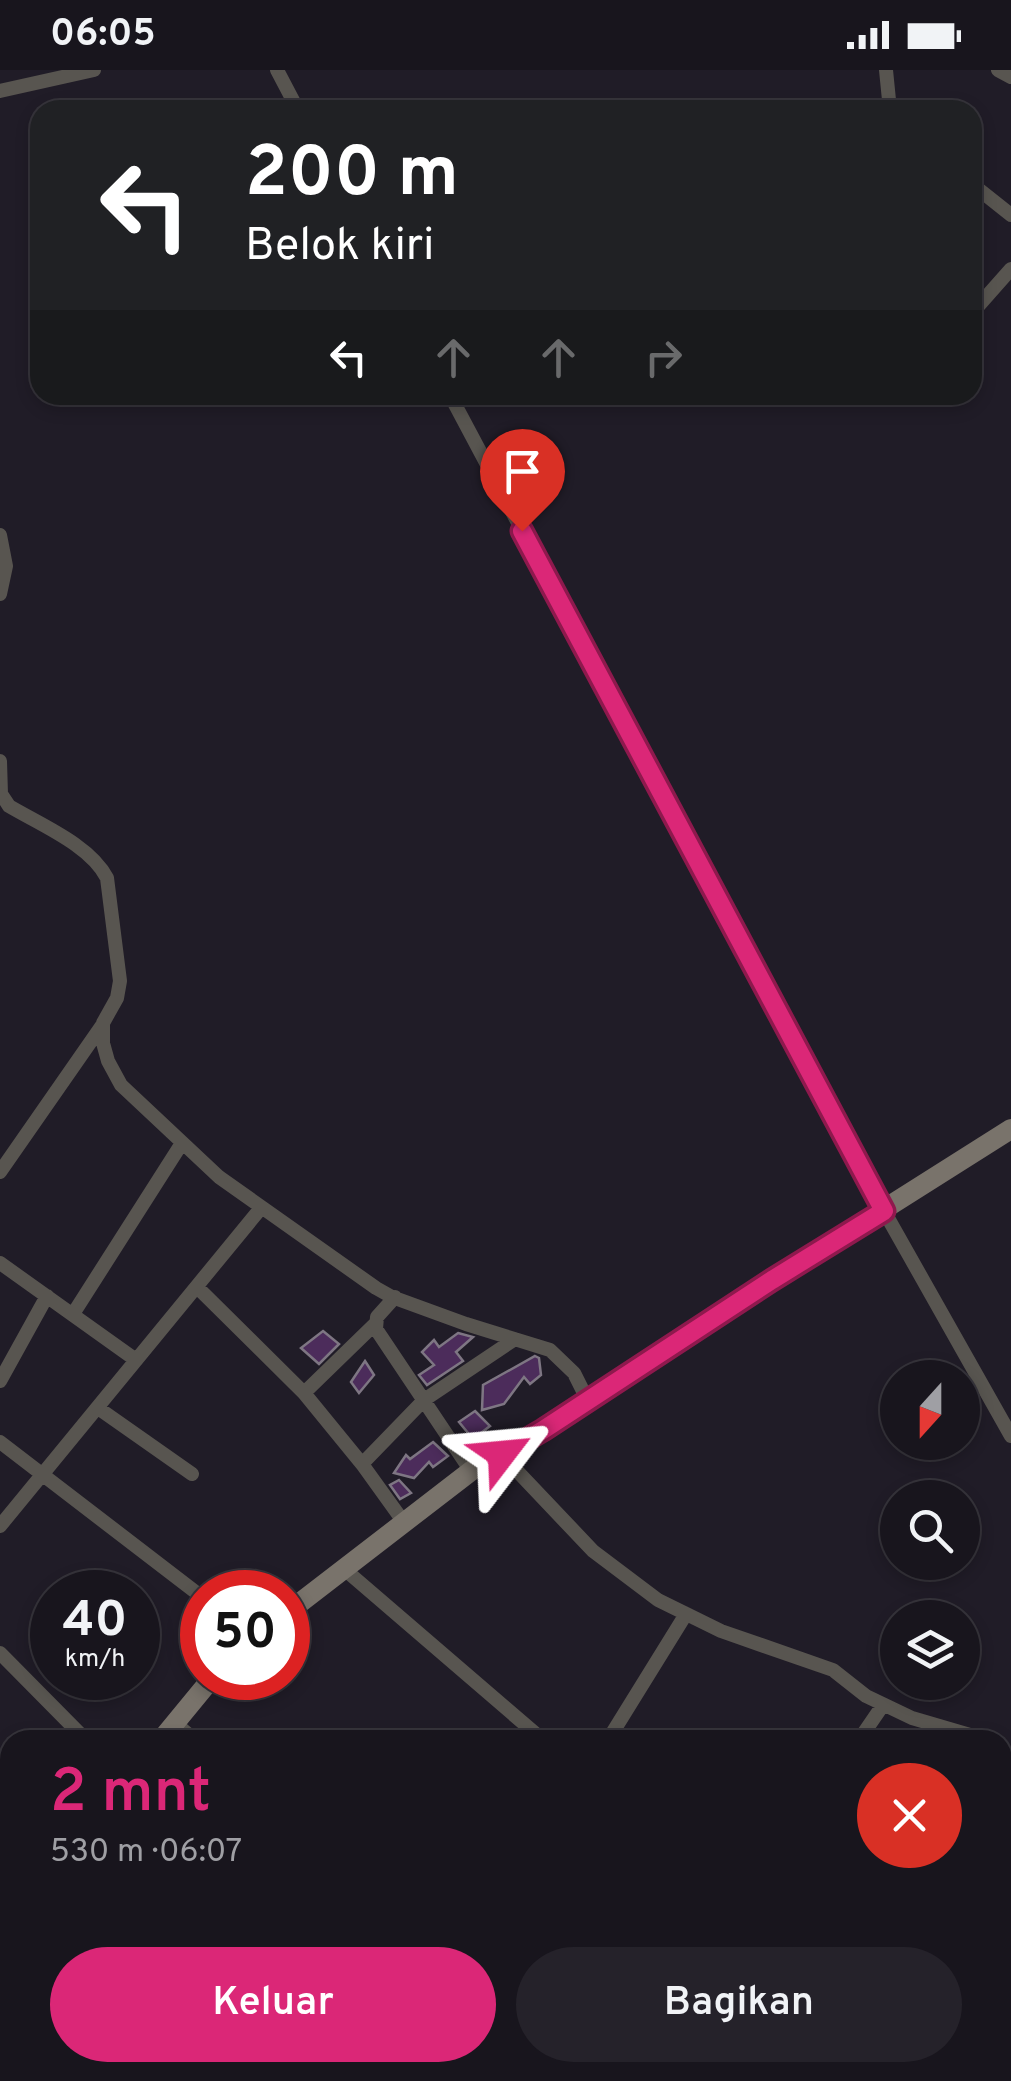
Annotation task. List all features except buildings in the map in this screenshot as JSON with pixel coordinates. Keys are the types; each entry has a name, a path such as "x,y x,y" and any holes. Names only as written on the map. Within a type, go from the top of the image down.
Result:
{"main road":[{"path":"310,1594 471,1472 1011,1129"},
{"path":"169,1730 193,1700"}],"street":[{"path":"0,92 94,70"},
{"path":"277,70 293,100"},
{"path":"886,70 889,100"},
{"path":"998,70 1011,78"},
{"path":"982,192 1011,215"},
{"path":"982,302 1011,269"},
{"path":"455,405 884,1211 1011,1436"},
{"path":"0,536 6,566 0,594"},
{"path":"0,760 2,794 9,806 101,866 107,878 120,981 103,1023 0,1172"},
{"path":"103,1023 108,1061 120,1085 219,1176 376,1288 560,1356 574,1372 588,1401"},
{"path":"73,1314 182,1143"},
{"path":"0,1526 262,1208"},
{"path":"0,1263 136,1360"},
{"path":"196,1287 304,1393 403,1521"},
{"path":"0,1381 48,1296"},
{"path":"304,1393 374,1324 395,1297"},
{"path":"374,1324 471,1472"},
{"path":"362,1464 424,1400 516,1338"},
{"path":"98,1408 192,1474"},
{"path":"0,1442 180,1580"},
{"path":"502,1454 613,1569 686,1614 734,1636 833,1670 883,1705 953,1730"},
{"path":"343,1568 531,1730"},
{"path":"614,1730 686,1614"},
{"path":"0,1652 76,1730"},
{"path":"866,1730 883,1705"},
{"path":"174,1723 183,1730"}],"route":[{"path":"502,1454 884,1211 522,531"}]}
